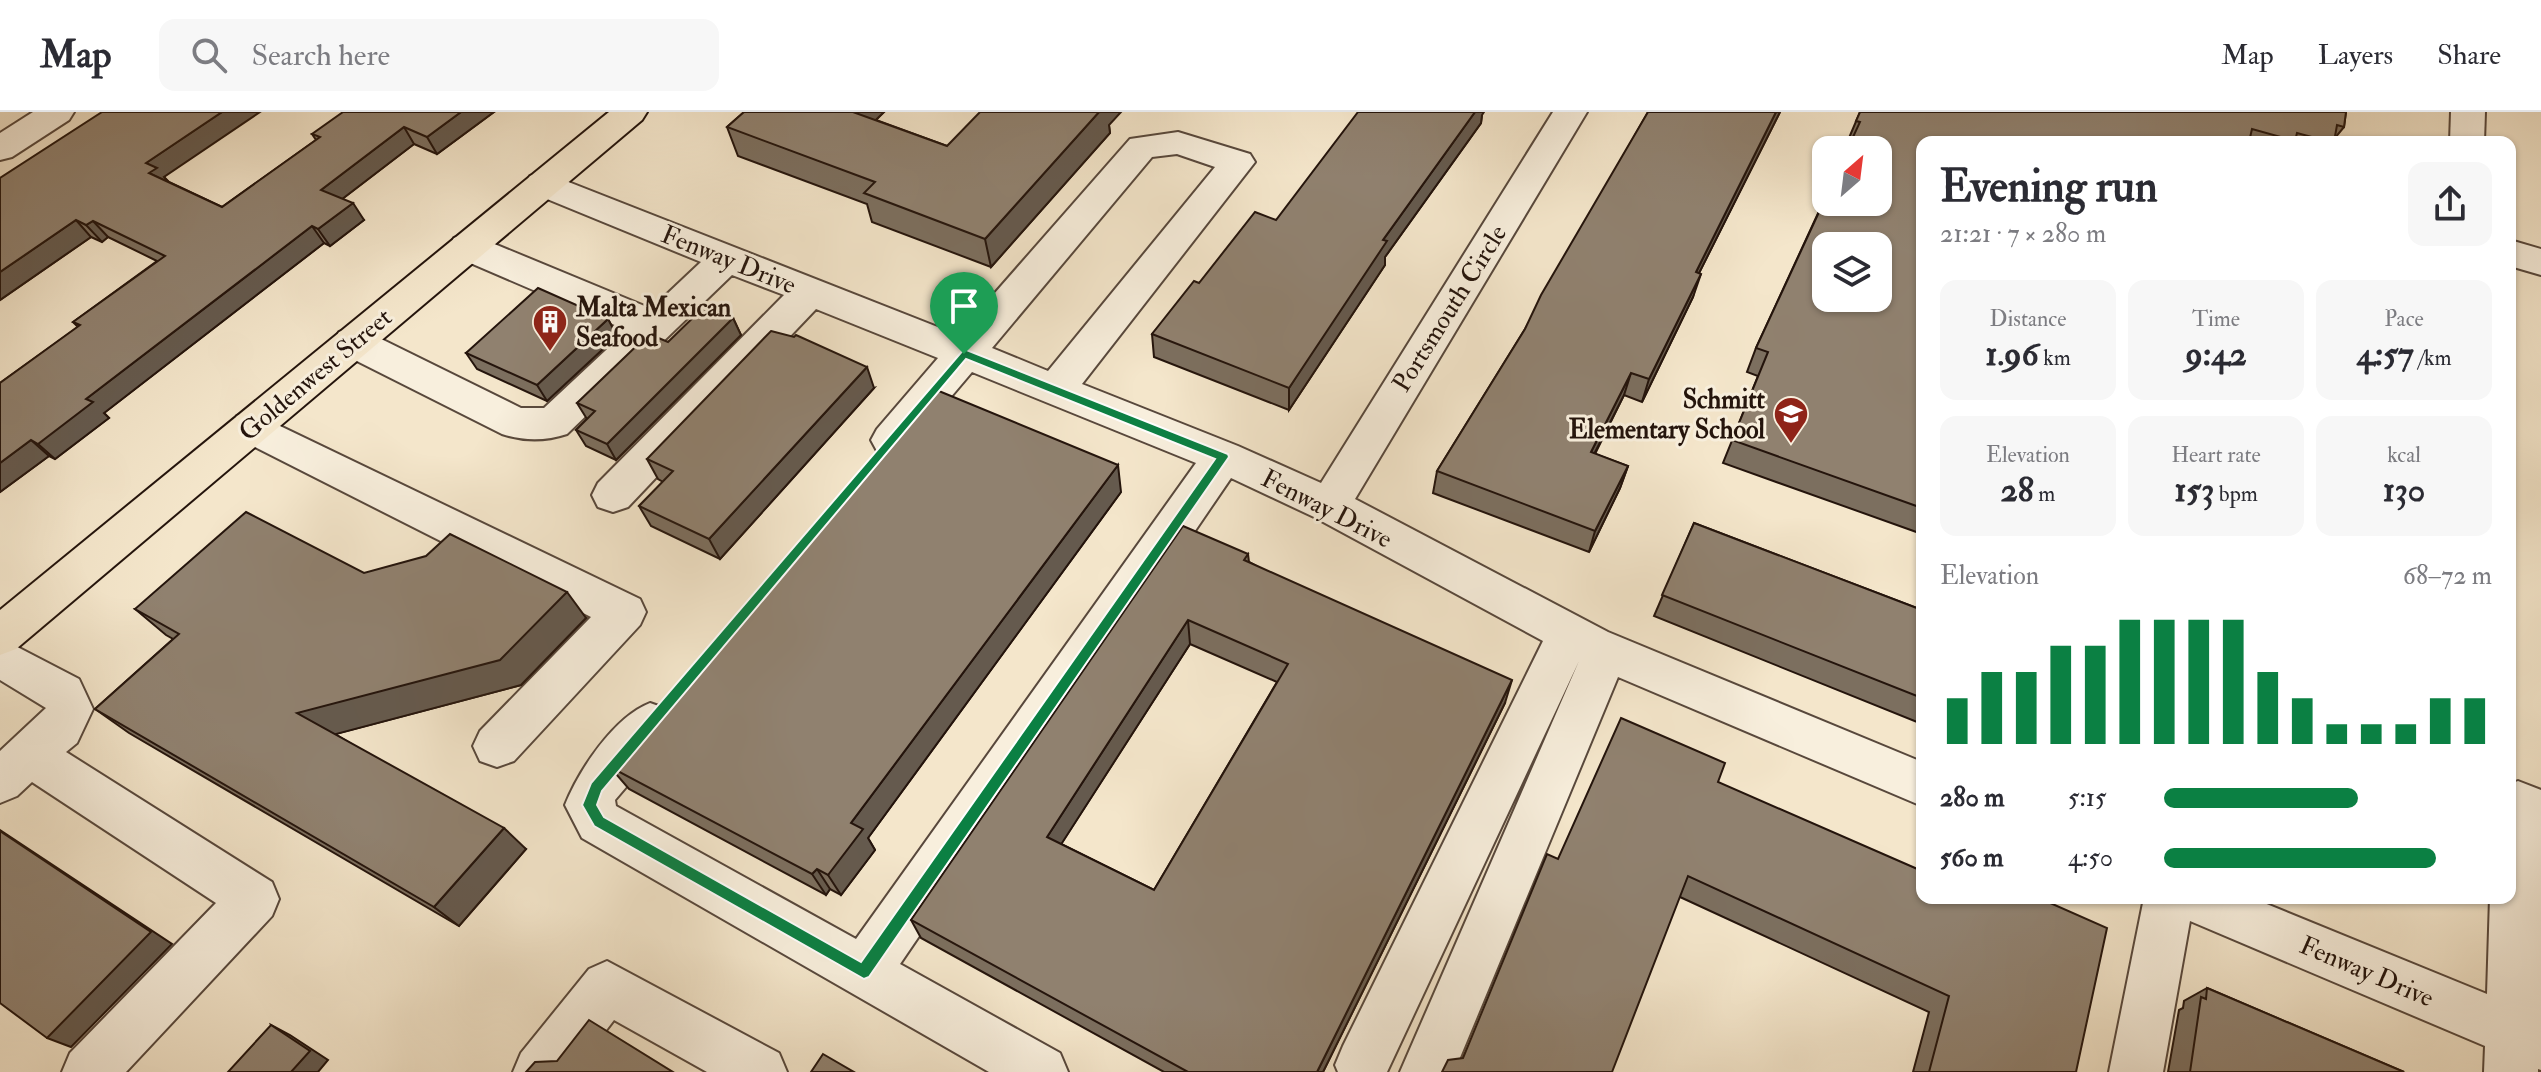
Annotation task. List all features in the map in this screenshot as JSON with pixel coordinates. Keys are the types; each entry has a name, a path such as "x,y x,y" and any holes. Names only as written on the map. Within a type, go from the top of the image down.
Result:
{"main road":[{"name":"Goldenwest Street","path":"0,636 630,112"}],"street":[{"path":"0,149 57,112"},
{"name":"Portsmouth Circle","path":"1329,505 1570,112"},
{"path":"862,474 1142,147 1178,143 1238,162 1055,390"},
{"name":"Fenway Drive","path":"543,184 1223,457 1329,505 1588,643 1916,781"},
{"path":"467,247 633,317 641,341"},
{"path":"2516,255 2541,262"},
{"path":"353,342 516,423 553,423 727,258"},
{"path":"613,495 811,291"},
{"path":"251,427 624,612 497,746"},
{"path":"864,972 1223,457"},
{"path":"1362,1065 1588,643"},
{"path":"1427,1072 1588,643"},
{"path":"0,657 63,693 70,709 60,728 15,768 254,899 89,1072"},
{"path":"678,691 596,787 589,805 599,822 1041,1072"},
{"path":"2521,1049 2518,803 2541,812"},
{"path":"2136,1072 2168,904"},
{"name":"Fenway Drive","path":"2206,904 2521,1049"},
{"path":"540,1072 607,987 760,1072"}],"building":[{"path":"102,112 222,112 146,163 157,168 149,173 222,207 320,137 312,134 343,112 461,112 427,137 404,127 321,190 353,203 318,229 312,226 86,399 93,402 38,444 31,440 0,463 0,383 80,325 73,322 165,256 93,221 86,225 76,220 0,272 0,178"},
{"path":"744,112 853,112 947,146 980,112 1099,112 985,239 864,193 875,182 727,127"},
{"path":"1358,112 1475,112 1383,240 1387,241 1289,388 1152,334 1194,281 1199,283 1255,212 1276,220"},
{"path":"1648,112 1776,112 1696,272 1701,274 1649,379 1631,373 1591,452 1628,466 1595,531 1437,471 1525,329 1541,295"},
{"path":"1860,112 2346,112 2344,127 2337,125 2335,136 2297,133 2296,136 2277,136 2252,129 2250,136 1916,136 1916,506 1732,440 1768,352 1756,348 1817,216 1892,216 1892,136 1854,136 1860,122 1856,121"},
{"name":"Malta Mexican Seafood","path":"538,288 608,319 537,385 466,353"},
{"path":"705,306 733,318 607,444 576,430 595,411 577,403 649,334 668,342"},
{"path":"771,331 796,335 867,367 709,539 639,506 673,471 647,459"},
{"path":"934,389 1118,465 851,823 863,829 828,875 817,869 812,874 610,767"},
{"path":"246,512 364,573 426,556 450,534 567,592 500,660 297,713 504,828 434,907 95,709 179,634 135,609"},
{"path":"1694,523 1916,608 1916,696 1662,595"},
{"path":"1183,526 1248,554 1244,560 1512,680 1317,1072 1188,1072 911,920","holes":["1188,620 1288,664 1154,890 1047,837"]},
{"path":"1621,718 1725,763 1718,782 1916,868 1916,904 2053,904 2107,928 2076,1072 1929,1072 1949,996 1688,876 1612,1072 1442,1072 1448,1060 1463,1058 1547,854 1558,859"},
{"path":"0,831 151,932 47,1038 0,1003"},
{"path":"2207,988 2404,1072 2190,1072 2201,997 2206,999"},
{"path":"589,1020 673,1072 526,1072 535,1062 557,1061"},
{"path":"271,1025 310,1051 291,1072 228,1072"},
{"path":"823,1054 854,1072 811,1072"}],"place":[{"name":"Malta Mexican Seafood","path":"550,353"},
{"name":"Schmitt Elementary School","path":"1791,445"}],"route":[{"path":"964,354 1223,457 864,972 599,822 589,805 596,787 964,354"}]}
